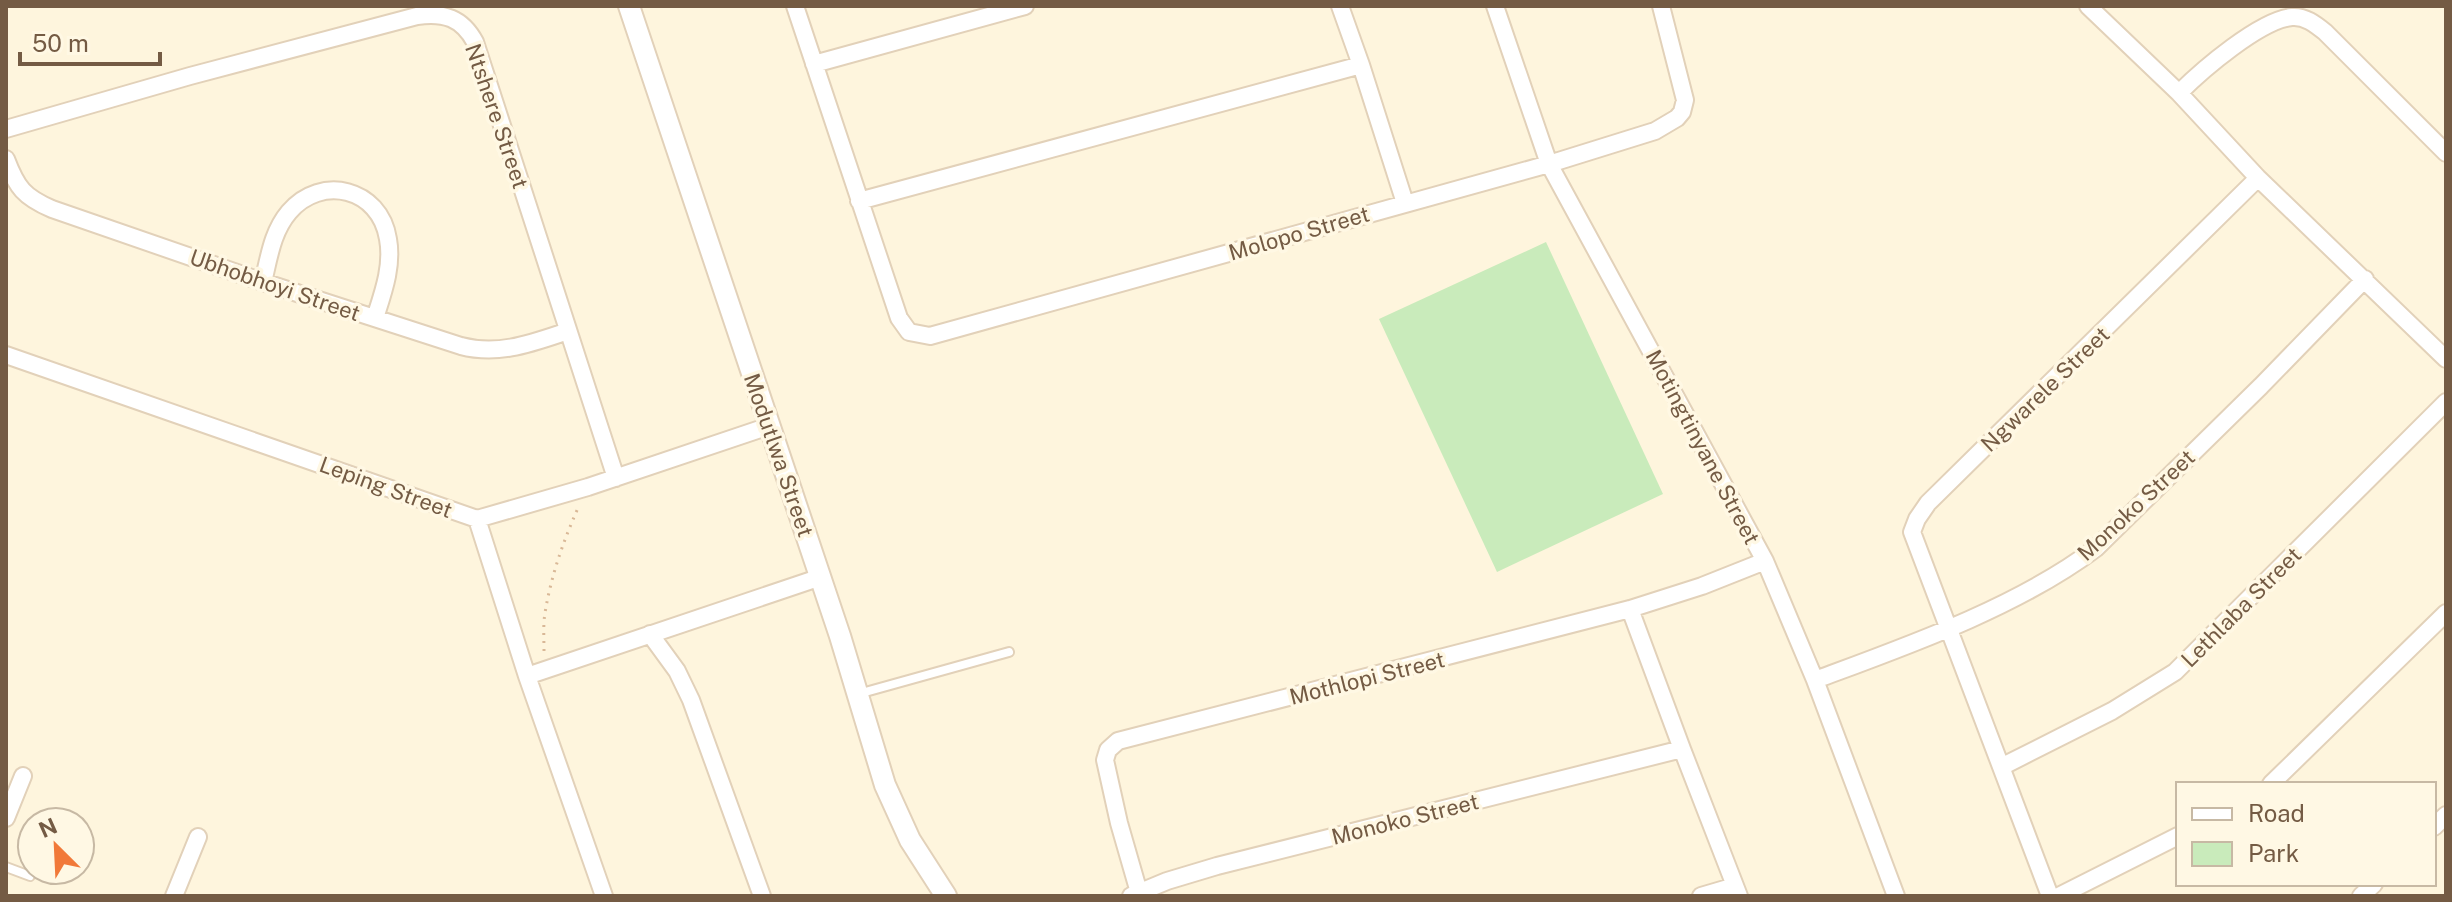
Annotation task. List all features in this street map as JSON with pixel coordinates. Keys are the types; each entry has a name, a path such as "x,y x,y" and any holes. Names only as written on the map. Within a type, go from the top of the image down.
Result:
{"street":[{"name":"Modutlwa Street","path":"629,6 821,577 885,785 914,847 946,896"},
{"path":"795,6 859,201 1361,65"},
{"path":"814,64 1025,6"},
{"path":"1340,6 1405,203"},
{"name":"Motingtinyane Street","path":"1495,6 1549,164 1765,561 1815,680 1896,896"},
{"name":"Molopo Street","path":"859,201 899,318 909,332 923,336 939,335 1549,164 1655,131 1672,123 1682,112 1684,92 1661,6"},
{"path":"2088,6 2179,93 2258,178 2446,359"},
{"name":"Ntshere Street","path":"6,129 417,16 437,14 453,18 465,26 475,42 616,478"},
{"path":"2179,93 2213,62 2257,33 2288,17 2305,19 2325,32 2446,153"},
{"name":"Ubhobhoyi Street","path":"6,159 21,190 38,203 263,282 461,346 483,350 518,347 568,331"},
{"name":"Ngwarele Street","path":"2050,896 2003,766 1912,537 1914,525 1920,514 2258,178"},
{"path":"263,282 280,224 298,203 308,196 329,191 354,194 373,206 388,236 388,270 375,318"},
{"name":"Monoko Street","path":"1815,680 1948,629 2029,589 2096,548 2365,279"},
{"name":"Leping Street","path":"6,355 477,519 588,487 769,426"},
{"name":"Lethlaba Street","path":"2003,766 2112,711 2175,672 2446,402"},
{"path":"477,519 534,674 604,896"},
{"name":"Mothlopi Street","path":"1136,895 1105,760 1108,750 1118,741 1630,609 1702,586 1765,561"},
{"path":"534,674 821,577"},
{"path":"1630,609 1737,891 1701,896"},
{"path":"2273,782 2446,613"},
{"path":"650,634 677,671 691,700 762,896"},
{"name":"Monoko Street","path":"1136,895 1217,866 1682,749"},
{"path":"6,818 23,776"},
{"path":"174,896 198,837"},
{"path":"2059,896 2176,837"}],"lane":[{"path":"857,694 1009,652"}],"path":[{"path":"534,674 560,550 588,487"}],"green space":[{"path":"1546,242 1663,494 1497,572 1379,319"}]}
